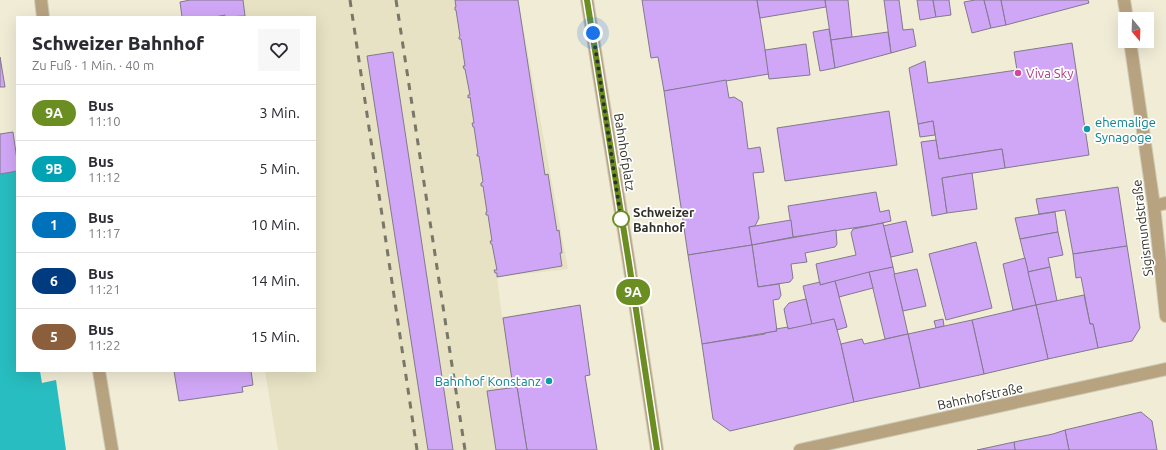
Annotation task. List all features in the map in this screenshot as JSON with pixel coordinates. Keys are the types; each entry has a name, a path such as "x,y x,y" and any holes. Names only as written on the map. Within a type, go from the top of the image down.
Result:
{"street":[{"path":"41,0 43,16"},
{"name":"Bahnhofplatz","path":"587,0 657,450"},
{"path":"1124,0 1126,12"},
{"name":"Sigismundstraße","path":"1131,48 1160,204 1166,316"},
{"name":"Bahnhofstraße","path":"800,450 1166,369"},
{"path":"99,372 112,450"}],"shaded area":[{"path":"223,0 518,0 568,269 497,277 502,317 580,305 590,375 585,376 597,450 278,450 265,372 316,372 316,16 226,16"}],"water":[{"path":"16,171 16,372 40,372 42,383 56,380 66,450 0,450 0,174"}],"building":[{"path":"190,0 243,0 245,16 182,16 180,2"},
{"path":"455,0 518,0 545,175 548,174 557,231 559,230 562,266 497,277 497,273 495,273 494,270 497,270 492,244 490,241 492,241 488,215 486,215 487,212 483,186 481,186 481,183 483,182 479,156 477,156 478,154 474,127 472,123 474,123 470,97 468,98 468,95 470,95 465,69 463,66 465,66 461,39 459,39 460,36 455,10"},
{"path":"642,0 757,0 769,74 664,91 658,57 651,58"},
{"path":"757,0 825,0 826,7 760,18"},
{"path":"825,0 848,0 852,37 831,40"},
{"path":"884,0 899,0 903,30 913,29 916,46 891,53"},
{"path":"917,0 933,0 936,17 920,20"},
{"path":"933,0 949,0 951,15 936,17"},
{"path":"984,0 991,28 972,33 964,2"},
{"path":"984,0 1001,0 1006,25 991,28"},
{"path":"1001,0 1088,0 1089,3 1006,25"},
{"path":"829,29 835,68 820,71 813,32"},
{"path":"888,32 891,53 835,68 831,40"},
{"path":"1072,43 1089,155 1005,168 1002,149 939,159 933,121 918,124 909,68 925,61 928,83 1017,70 1014,52"},
{"path":"806,44 810,75 769,79 765,50"},
{"path":"393,52 453,450 428,450 367,56"},
{"path":"0,57 5,87 0,87"},
{"path":"726,80 729,98 734,97 742,102 748,149 760,147 764,172 753,173 759,218 755,226 749,227 752,245 688,255 664,91"},
{"path":"889,111 897,165 785,181 777,128"},
{"path":"933,121 935,135 920,137 918,124"},
{"path":"13,132 16,153 16,171 0,174 0,134"},
{"path":"936,140 939,159 1002,149 1005,168 942,178 947,213 932,216 921,142"},
{"path":"972,173 977,209 947,213 942,178"},
{"path":"1118,187 1127,246 1073,254 1065,210 1039,214 1036,199"},
{"path":"876,192 880,212 889,210 891,221 793,237 788,206"},
{"path":"1055,212 1058,232 1020,239 1015,218"},
{"path":"791,220 793,237 752,245 749,227"},
{"path":"906,221 913,252 891,257 883,226"},
{"path":"883,223 893,267 820,285 816,264 856,255 851,233 853,229"},
{"path":"836,230 837,244 835,247 805,253 807,262 791,264 793,278 790,282 758,287 752,245"},
{"path":"1058,232 1063,255 1048,258 1050,267 1028,272 1020,239"},
{"path":"976,242 992,308 946,320 929,254"},
{"path":"752,245 758,287 779,284 781,295 779,299 773,300 777,331 702,344 688,255"},
{"path":"1127,246 1140,328 1132,341 1098,348 1093,324 1090,324 1081,277 1076,278 1073,254"},
{"path":"1025,258 1036,305 1013,310 1003,264"},
{"path":"893,267 908,334 885,339 869,272"},
{"path":"1050,267 1057,301 1036,305 1028,272"},
{"path":"917,269 926,306 903,311 894,274"},
{"path":"869,272 873,288 839,297 835,281"},
{"path":"835,281 847,327 837,330 834,319 812,325 803,286 820,282 820,285"},
{"path":"1084,295 1090,324 1093,324 1098,348 1048,359 1036,305"},
{"path":"806,299 812,325 788,329 784,309 789,303"},
{"name":"Bahnhof Konstanz","path":"580,305 590,375 585,376 597,450 527,450 517,387 513,387 503,318"},
{"path":"1036,305 1048,359 984,374 972,320"},
{"path":"834,319 854,402 730,431 713,419 702,344 765,334 777,331 776,329 788,327 788,329"},
{"path":"943,319 944,326 936,328 934,321"},
{"path":"972,320 984,374 920,388 908,334"},
{"path":"908,334 920,388 854,402 841,344 862,339 864,344"},
{"path":"174,372 251,372 253,385 242,387 243,392 179,401"},
{"path":"517,387 527,450 496,450 487,391"},
{"path":"1141,412 1152,421 1157,450 1069,450 1065,430"},
{"path":"1065,430 1069,450 1015,450 1014,442"},
{"path":"1014,442 1015,450 977,450"}],"railway":[{"path":"350,0 417,450"},
{"path":"396,0 465,450"}],"bus line":[{"name":"9A","path":"587,0 657,450"}],"place":[{"name":"Viva Sky","path":"1018,73"},
{"name":"ehemalige Synagoge","path":"1087,129"},
{"name":"Schweizer Bahnhof","path":"621,219"},
{"name":"Bahnhof Konstanz","path":"549,381"}],"route":[{"path":"593,33 621,219"}]}
